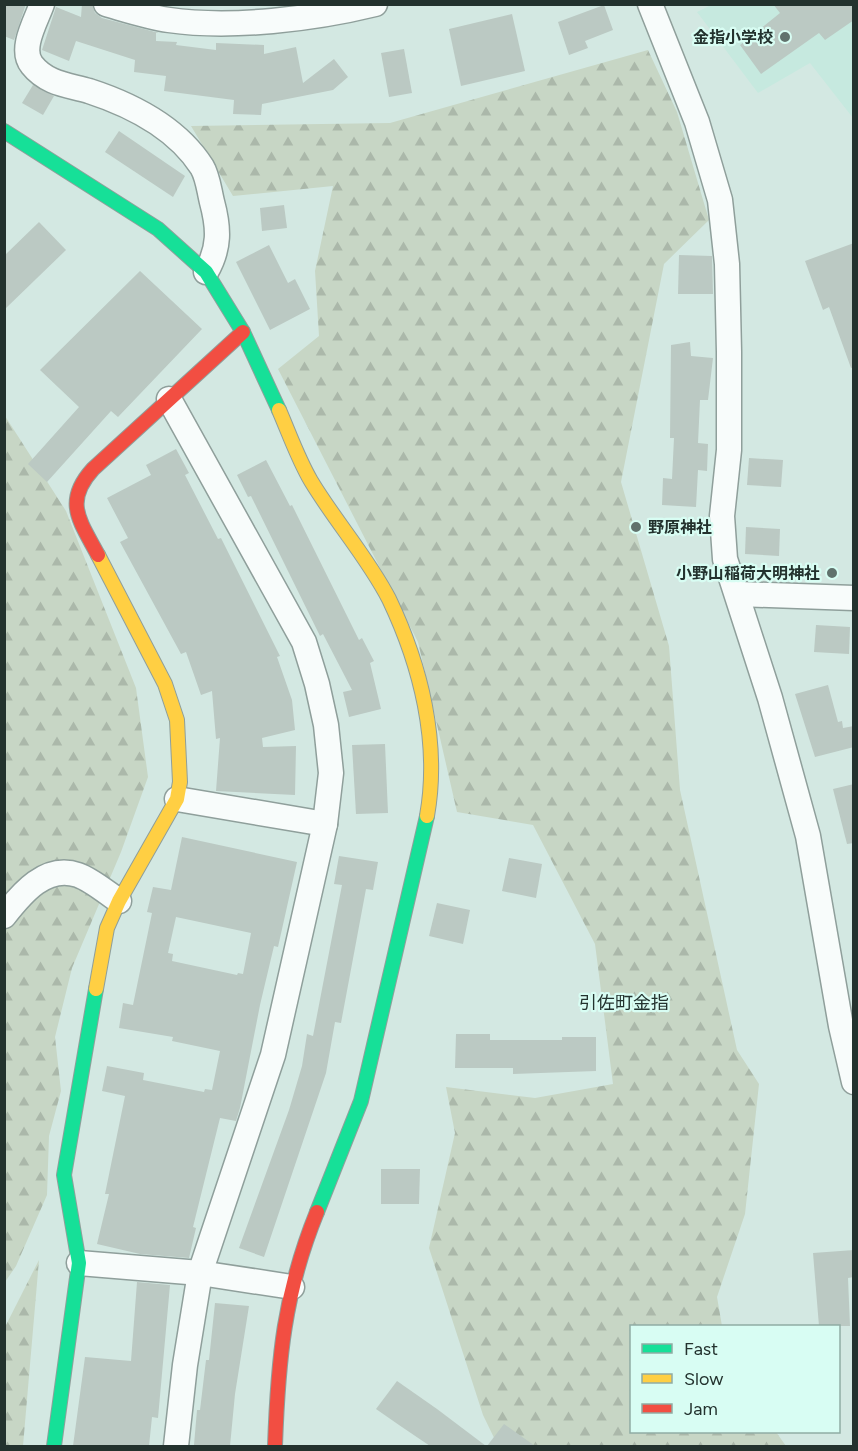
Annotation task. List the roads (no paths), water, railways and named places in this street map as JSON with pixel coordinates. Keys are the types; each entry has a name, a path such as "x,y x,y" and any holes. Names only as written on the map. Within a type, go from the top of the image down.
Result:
{"street":[{"path":"42,4 31,32 27,51 31,64 46,77 64,87 87,91 140,112 174,136 202,168 217,219 216,256 206,272"},
{"path":"106,4 169,20 245,22 338,13 375,4"},
{"path":"650,4 697,122 720,200 727,264 729,352 729,450 722,516 725,559 767,688 808,836 841,1026 854,1082"},
{"path":"4,131 158,229 206,272 243,332 310,479 388,598 414,660 429,724 431,791 421,848 361,1101 303,1249 286,1310 278,1367 275,1446"},
{"path":"54,1446 79,1263 64,1175 107,928 119,901 177,799 180,782 177,720 165,684 78,517 74,496 78,484 93,468 243,332"},
{"path":"170,399 304,642 317,684 326,725 331,773 325,824 273,1055 200,1274 185,1365 176,1446"},
{"path":"738,594 854,598"},
{"path":"177,799 325,824"},
{"path":"4,916 24,891 40,880 57,873 79,875 119,901"},
{"path":"79,1263 200,1274 292,1287"}],"place":[{"name":"金指小学校","path":"785,37"},
{"name":"野原神社","path":"636,527"},
{"name":"小野山稲荷大明神社","path":"832,573"}],"district":[{"name":"引佐町金指","path":"624,1003"}]}
